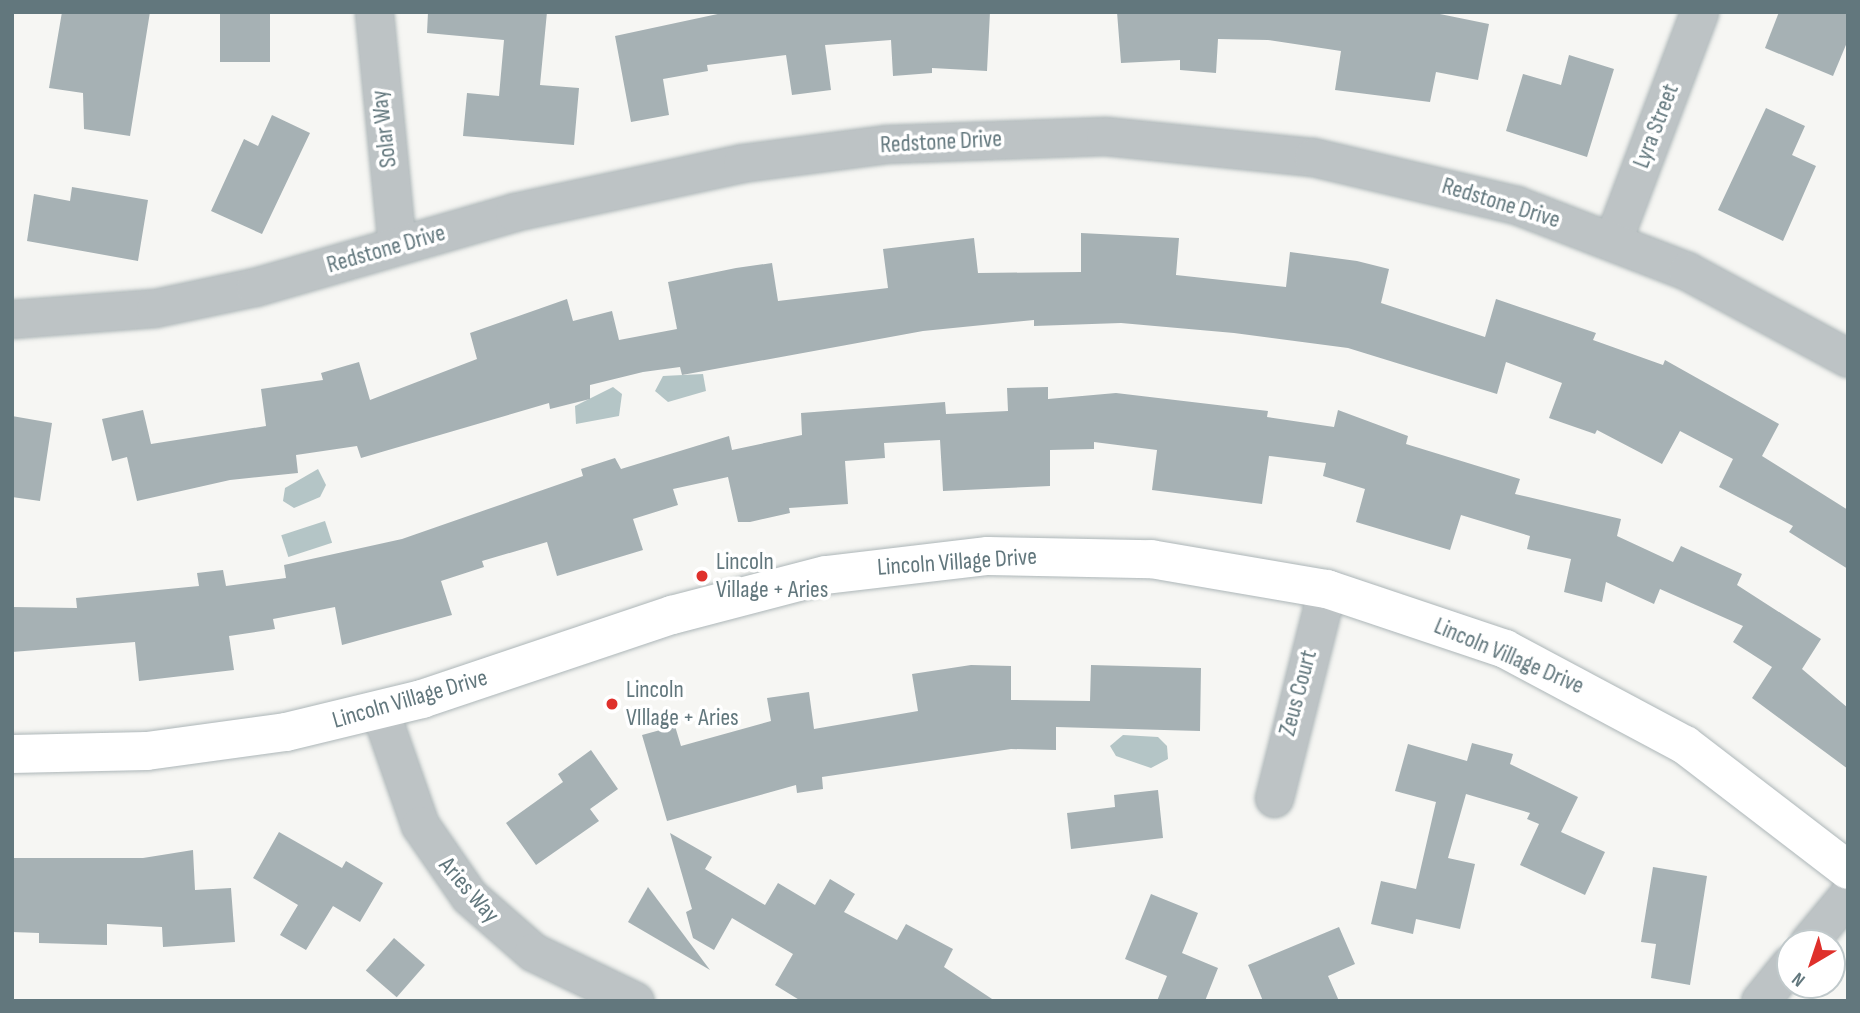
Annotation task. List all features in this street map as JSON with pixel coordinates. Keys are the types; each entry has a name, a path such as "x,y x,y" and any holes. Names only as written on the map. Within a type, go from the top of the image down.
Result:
{"street":[{"name":"Solar Way","path":"374,12 397,245"},
{"name":"Lyra Street","path":"1613,240 1699,12"},
{"name":"Redstone Drive","path":"12,319 155,308 397,245 742,163 886,144 1105,136 1261,150 1416,177 1613,240 1734,294 1848,358"},
{"name":"Lincoln Village Drive","path":"12,754 147,751 286,732 380,711 747,593 907,562 988,556 1151,559 1327,589 1505,649 1615,703 1751,792 1848,870"},
{"name":"Zeus Court","path":"1274,798 1327,589"},
{"name":"Aries Way","path":"380,711 420,825 469,895 533,952 635,1001"},
{"path":"1820,929 1848,895"},
{"path":"1760,1001 1776,981"}],"shaded area":[{"path":"703,374 706,391 668,402 655,391 663,376"},
{"path":"613,387 622,394 619,416 576,424 575,406"},
{"path":"318,469 326,485 320,497 294,508 283,501 285,488"},
{"path":"325,521 332,543 288,557 281,535"},
{"path":"1123,735 1158,737 1167,746 1168,759 1151,768 1116,756 1110,746"}],"building":[{"path":"62,12 150,12 130,136 84,129 83,93 49,88"},
{"path":"220,12 270,12 270,62 220,62"},
{"path":"428,12 547,12 540,85 579,88 574,145 463,136 467,93 499,96 504,40 427,33"},
{"path":"727,12 990,12 987,71 932,68 932,73 893,76 891,40 825,45 831,90 792,95 786,55 707,65 708,71 663,79 669,115 631,122 615,36"},
{"path":"1117,12 1430,12 1489,24 1478,80 1436,72 1430,102 1335,90 1341,51 1268,40 1218,39 1216,73 1180,70 1180,60 1121,63"},
{"path":"1779,12 1848,12 1848,40 1833,76 1765,48"},
{"path":"1569,55 1614,69 1587,157 1506,131 1523,74 1561,85"},
{"path":"1766,108 1805,126 1792,155 1816,166 1783,241 1718,210"},
{"path":"272,115 310,133 262,234 211,211 244,139 258,146"},
{"path":"72,187 148,200 138,261 27,241 34,194 70,201"},
{"path":"1081,233 1179,238 1176,275 1286,287 1290,252 1357,261 1389,269 1381,303 1485,337 1496,299 1596,333 1593,340 1663,365 1665,360 1779,424 1762,456 1848,510 1848,569 1789,532 1793,526 1719,487 1733,459 1680,431 1662,464 1597,430 1595,434 1549,418 1562,383 1506,362 1497,394 1348,348 1234,333 1121,323 1034,326 1034,320 923,331 682,375 680,367 643,372 590,385 590,399 550,409 549,403 361,458 357,446 296,455 298,473 230,480 137,501 127,457 112,461 102,419 143,410 151,444 266,426 261,389 323,380 321,373 359,362 370,400 477,359 470,333 567,299 573,321 612,311 619,340 677,329 668,282 736,268 772,263 778,301 888,288 883,249 974,238 978,273 1081,272"},
{"path":"1048,387 1048,399 1116,393 1268,411 1267,417 1334,427 1338,410 1408,436 1406,444 1520,479 1515,494 1621,519 1617,536 1673,562 1681,546 1742,574 1737,585 1821,639 1802,669 1848,708 1848,769 1752,698 1772,667 1733,642 1743,626 1660,589 1654,604 1606,582 1602,602 1564,592 1571,559 1527,549 1530,536 1461,515 1450,550 1356,522 1365,489 1323,476 1326,463 1269,456 1262,504 1152,490 1157,450 1094,442 1094,449 1050,450 1050,486 943,491 940,440 884,443 885,458 845,461 848,504 789,508 790,513 750,522 738,522 728,477 673,489 678,505 633,519 643,550 557,576 547,542 482,561 484,567 441,581 452,615 342,645 335,607 273,619 275,629 229,636 234,670 139,681 135,642 12,652 12,607 77,608 76,598 199,586 197,573 223,570 226,586 286,578 284,565 402,539 583,476 581,469 615,458 621,469 729,436 732,450 802,435 801,413 945,402 946,414 1008,411 1007,388"},
{"path":"12,416 52,423 40,501 12,497"},
{"path":"971,665 1011,666 1011,700 1090,701 1091,665 1201,668 1200,731 1056,727 1056,750 1011,749 822,777 823,789 797,793 796,785 667,821 642,735 675,726 681,746 771,721 767,698 809,692 814,729 918,711 912,674"},
{"path":"1472,743 1513,754 1510,764 1578,797 1561,832 1605,852 1585,895 1520,865 1539,824 1527,819 1530,813 1466,794 1448,858 1475,864 1460,929 1416,919 1413,934 1371,924 1381,881 1416,889 1436,802 1395,791 1408,744 1467,761"},
{"path":"591,750 618,789 590,809 599,821 536,865 506,823 563,782 558,774"},
{"path":"1158,790 1163,838 1071,849 1067,813 1115,807 1114,795"},
{"path":"279,832 342,868 346,861 383,883 360,922 333,906 306,950 280,935 298,905 253,878"},
{"path":"670,833 712,857 705,869 765,905 778,883 815,905 830,879 855,894 844,912 897,940 906,924 953,949 944,967 995,1001 801,1001 775,985 793,954 732,918 714,950 693,938 686,912 692,909"},
{"path":"193,850 195,890 231,888 235,942 163,947 162,927 107,924 107,945 39,943 39,933 12,932 12,858 143,858"},
{"path":"1653,867 1707,876 1690,985 1651,978 1656,944 1641,942"},
{"path":"648,887 710,970 628,922"},
{"path":"1151,894 1198,913 1182,953 1218,968 1205,1001 1157,1001 1167,976 1125,959"},
{"path":"1339,927 1355,964 1328,976 1339,1001 1263,1001 1248,965"},
{"path":"394,938 425,965 397,997 366,970"}],"place":[{"name":"Lincoln Village + Aries","path":"702,576"},
{"name":"Lincoln VIllage + Aries","path":"612,704"}]}
